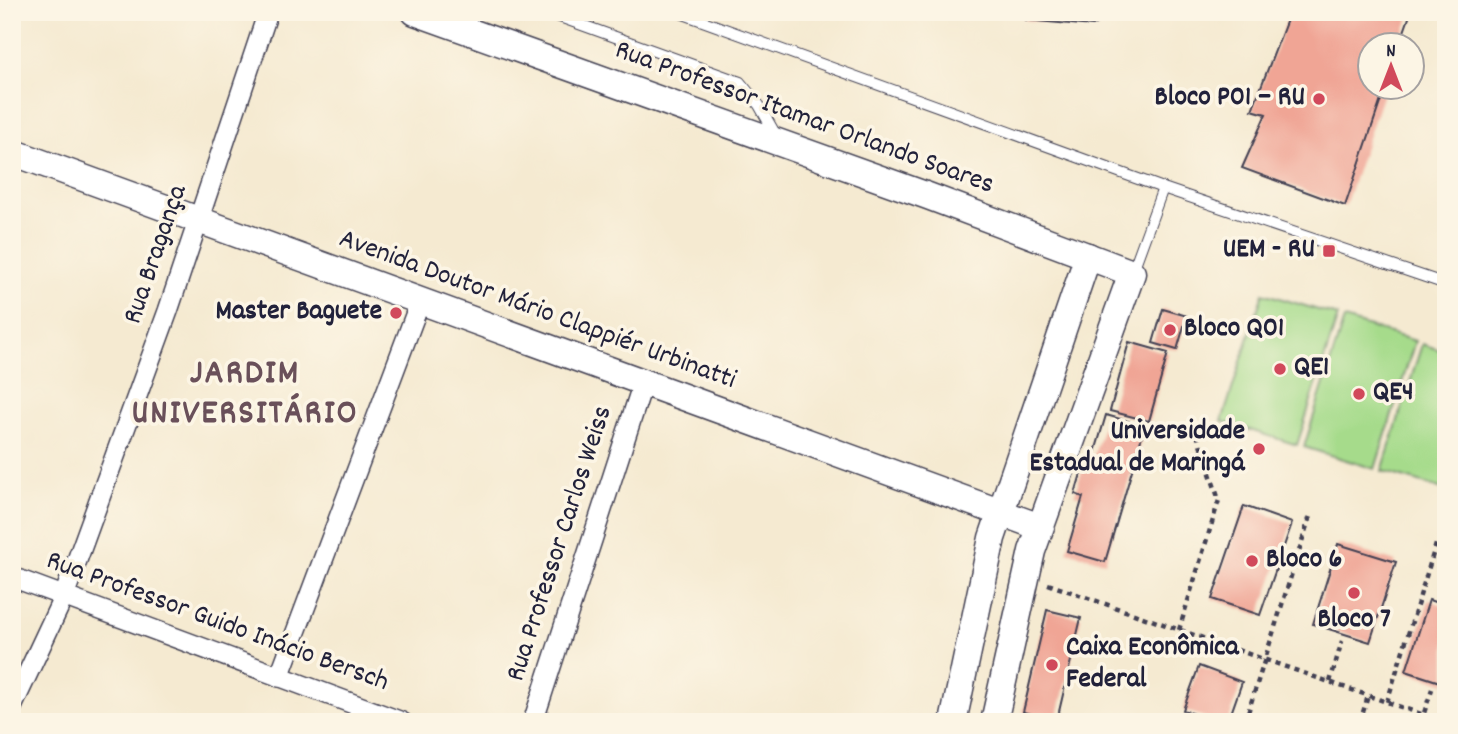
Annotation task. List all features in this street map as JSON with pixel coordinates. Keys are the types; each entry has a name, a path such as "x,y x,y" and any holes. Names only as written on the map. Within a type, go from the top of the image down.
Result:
{"main road":[{"name":"Rua Professor Itamar Orlando Soares","path":"415,12 1132,273"},
{"name":"Avenida Doutor Mário Clappiér Urbinatti","path":"12,152 1040,527"},
{"path":"953,722 986,564 1000,513 1088,256"},
{"path":"993,720 1040,527 1132,273"}],"street":[{"name":"Rua Bragança","path":"12,707 64,596 168,311 268,12"},
{"path":"279,677 421,302"},
{"name":"Rua Professor Carlos Weiss","path":"533,722 643,383"},
{"name":"Rua Professor Guido Inácio Bersch","path":"12,577 402,722"}],"lane":[{"path":"546,12 740,82 759,105 781,144"},
{"path":"678,12 1163,188 1446,284"},
{"path":"1132,273 1163,188"}],"path":[{"path":"1180,630 1219,500 1195,429"},
{"path":"1245,722 1310,516"},
{"path":"1387,702 1437,541 1446,536"},
{"path":"1437,541 1446,544"},
{"path":"1026,576 1444,722"},
{"path":"1330,682 1342,641"},
{"path":"1421,722 1432,689"},
{"path":"1360,722 1368,696"}],"green space":[{"name":"QE1","path":"1263,293 1338,316 1297,445 1222,421"},
{"name":"QE4","path":"1344,319 1415,341 1375,469 1304,447"},
{"path":"1422,344 1446,352 1446,490 1382,471"}],"building":[{"path":"1019,12 1110,12 1093,26 1026,20"},
{"name":"Bloco P01 – RU","path":"1290,12 1411,12 1404,32 1356,32 1356,102 1380,102 1345,206 1242,168 1266,114 1252,110"},
{"name":"Bloco Q01","path":"1163,309 1187,316 1177,350 1153,343"},
{"path":"1129,342 1168,353 1149,421 1110,411"},
{"path":"1106,415 1145,426 1105,562 1067,551 1083,497 1075,494 1083,467 1090,469"},
{"name":"Bloco 6","path":"1244,506 1292,523 1260,615 1212,599"},
{"name":"Bloco 7","path":"1338,544 1396,562 1370,642 1313,624"},
{"path":"1429,600 1446,606 1446,684 1406,671"},
{"name":"Caixa Econômica Federal","path":"1047,610 1081,618 1057,720 1023,712"},
{"path":"1199,666 1242,682 1228,722 1218,722 1183,710"}],"place":[{"name":"Bloco P01 – RU","path":"1319,99"},
{"name":"UEM - RU","path":"1329,251"},
{"name":"Master Baguete","path":"396,313"},
{"name":"Bloco Q01","path":"1170,330"},
{"name":"QE1","path":"1280,369"},
{"name":"QE4","path":"1359,394"},
{"name":"Universidade Estadual de Maringá","path":"1259,449"},
{"name":"Bloco 6","path":"1252,561"},
{"name":"Bloco 7","path":"1354,593"},
{"name":"Caixa Econômica Federal","path":"1052,665"}],"district":[{"name":"JARDIM UNIVERSITÁRIO","path":"245,395"}]}
